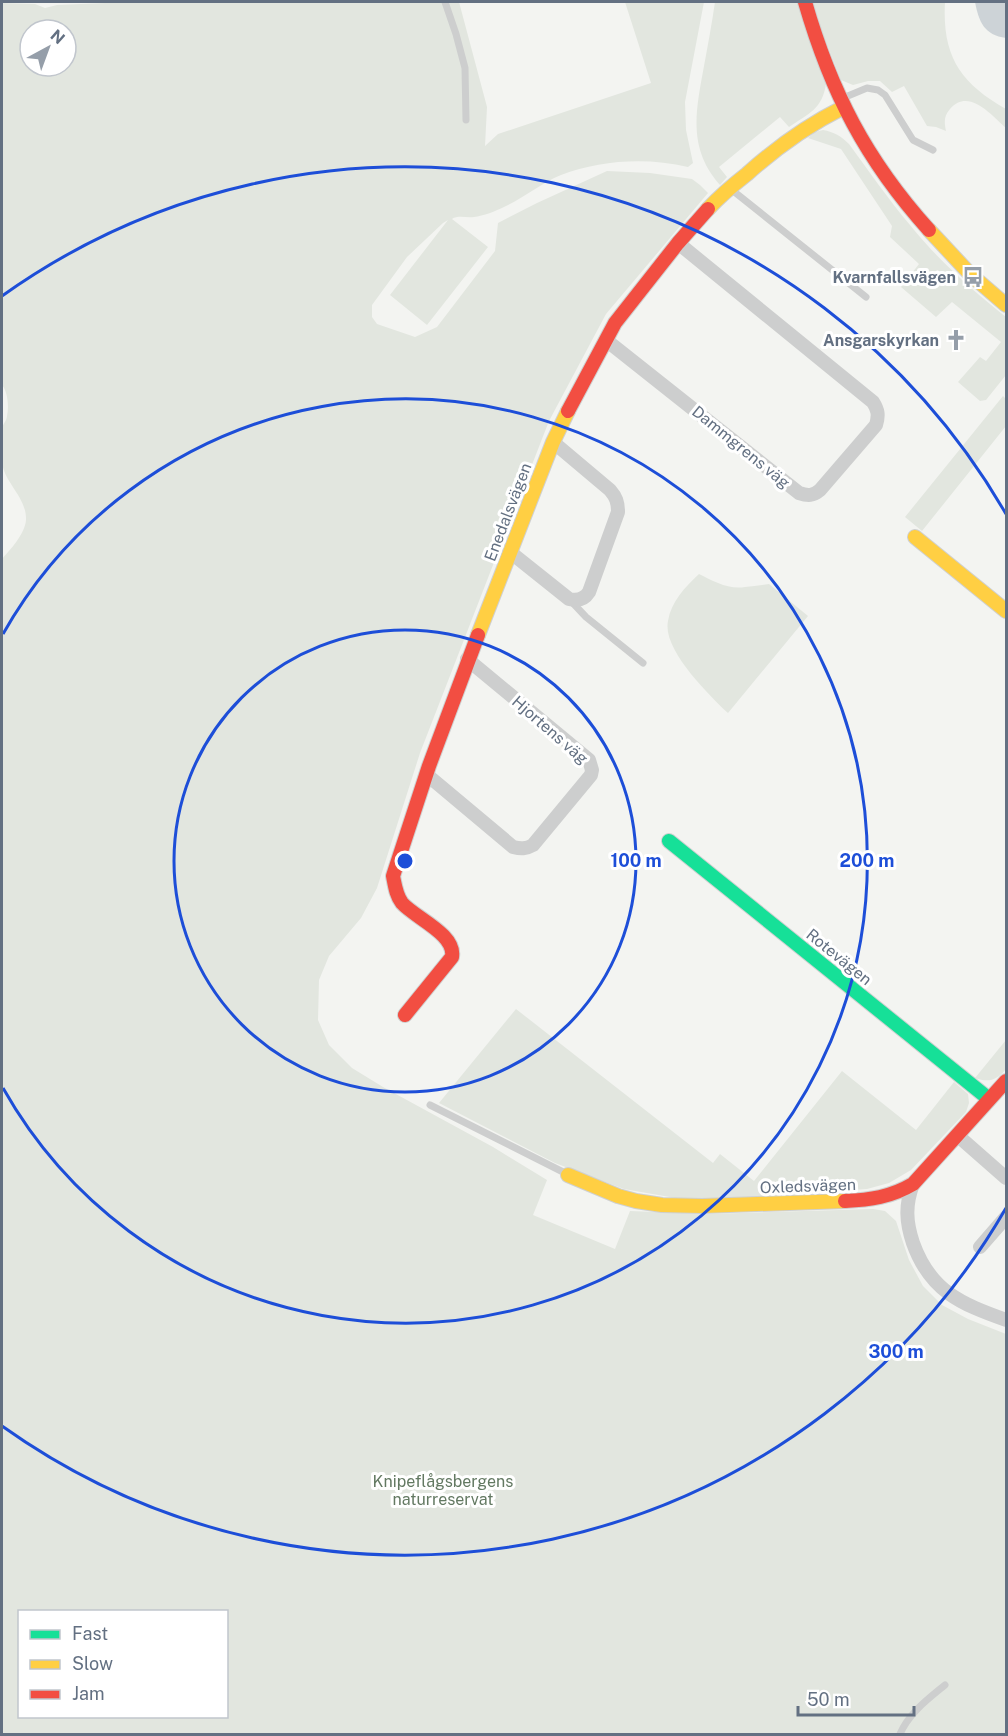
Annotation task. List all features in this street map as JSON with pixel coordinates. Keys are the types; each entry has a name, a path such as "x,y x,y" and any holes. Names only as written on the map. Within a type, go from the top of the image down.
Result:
{"street":[{"path":"805,2 821,54 842,103 870,152 901,199 949,253 1006,305"},
{"name":"Enedalsvägen","path":"405,1015 452,957 453,951 448,940 403,904 395,893 393,876 467,659 553,442 584,379 627,306 678,243 718,197 792,136 842,103"},
{"name":"Dammgrens väg","path":"606,340 799,493 806,496 813,495 820,490 876,424 879,416 878,409 873,402 678,243"},
{"path":"510,552 569,599 581,600 589,592 618,512 618,504 610,490 553,442"},
{"path":"915,537 1006,611"},
{"name":"Hjortens väg","path":"426,774 513,847 520,849 527,849 533,845 591,775 589,760 467,659"},
{"name":"Rotevägen","path":"669,841 989,1100"},
{"name":"Oxledsvägen","path":"568,1175 618,1196 637,1201 687,1206 866,1200 893,1195 913,1184 1006,1081"},
{"path":"957,1135 1006,1178"},
{"path":"913,1184 906,1209 917,1254 924,1267 941,1288 954,1297 1006,1320"},
{"path":"980,1247 1006,1217"}],"lane":[{"path":"445,2 465,68 466,120"},
{"path":"842,103 867,88 878,90 885,95 913,140 933,150"},
{"path":"729,188 866,297"},
{"path":"569,599 586,617 643,663"},
{"path":"430,1105 568,1175"},
{"path":"900,1734 913,1713 945,1685"}],"green space":[{"name":"Knipeflågsbergens naturreservat","path":"129,2 459,2 487,107 485,146 498,134 651,83 625,2 704,2 685,102 686,130 693,163 688,167 640,161 592,166 554,178 493,212 452,219 488,247 427,325 390,295 448,220 407,257 372,305 372,317 377,324 415,337 437,327 495,251 498,223 607,171 650,173 692,179 708,193 606,314 549,421 420,753 377,888 361,918 329,956 319,980 318,1020 329,1045 352,1068 547,1180 533,1215 615,1249 630,1211 708,1214 873,1209 885,1211 896,1221 909,1260 923,1286 942,1305 968,1319 1006,1334 1006,1734 2,1734 2,559 20,536 26,520 23,504 3,469 1,449 1,432 7,418 8,408 7,396 2,385 2,3 35,4 45,8 57,5"},
{"path":"715,2 798,2 826,83 822,99 808,114 789,127 780,117 719,167 727,177 720,185 702,157 697,128 698,98"},
{"path":"813,2 945,2 947,38 957,66 977,89 1006,109 1006,128 980,106 965,101 957,103 948,112 945,119 946,131 927,126 904,86 892,92 880,81 853,85 841,80"},
{"path":"823,130 837,135 849,144 921,238 968,285 1006,317 1006,375 986,400 980,401 958,382 980,357 986,361 1001,342 952,302 936,317 901,287 919,264 890,237 892,226 841,149 808,138 815,132"},
{"path":"1003,396 1006,399 1006,426 922,531 905,517"},
{"path":"699,574 721,584 739,588 769,584 808,616 728,713 679,658 668,632 668,621 675,601"},
{"path":"516,1009 713,1163 720,1154 754,1181 842,1071 916,1130 954,1082 968,1094 969,1103 966,1112 911,1170 889,1183 867,1189 739,1198 681,1199 624,1189 555,1163 439,1103"},
{"path":"1006,1040 1006,1069 992,1080 975,1078"}],"shaded area":[{"path":"975,2 1006,2 1006,38 988,31 978,16"}],"traffic: fast":[{"path":"669,841 989,1099"}],"traffic: slow":[{"path":"708,209 781,146 805,129 844,107"},
{"path":"929,230 970,274 1006,305"},
{"path":"478,635 553,442 568,411"},
{"path":"915,537 1006,611"},
{"path":"568,1175 618,1196 662,1205 702,1206 845,1201"}],"traffic: jam":[{"path":"805,2 826,66 853,124 887,178 929,230"},
{"path":"568,411 615,323 708,209"},
{"path":"405,1015 452,957 452,949 441,934 402,903 397,894 393,876 429,766 478,635"},
{"path":"845,1201 880,1197 913,1184 1006,1081"}],"place":[{"name":"Kvarnfallsvägen","path":"973,277"},
{"name":"Ansgarskyrkan","path":"956,340"}]}
